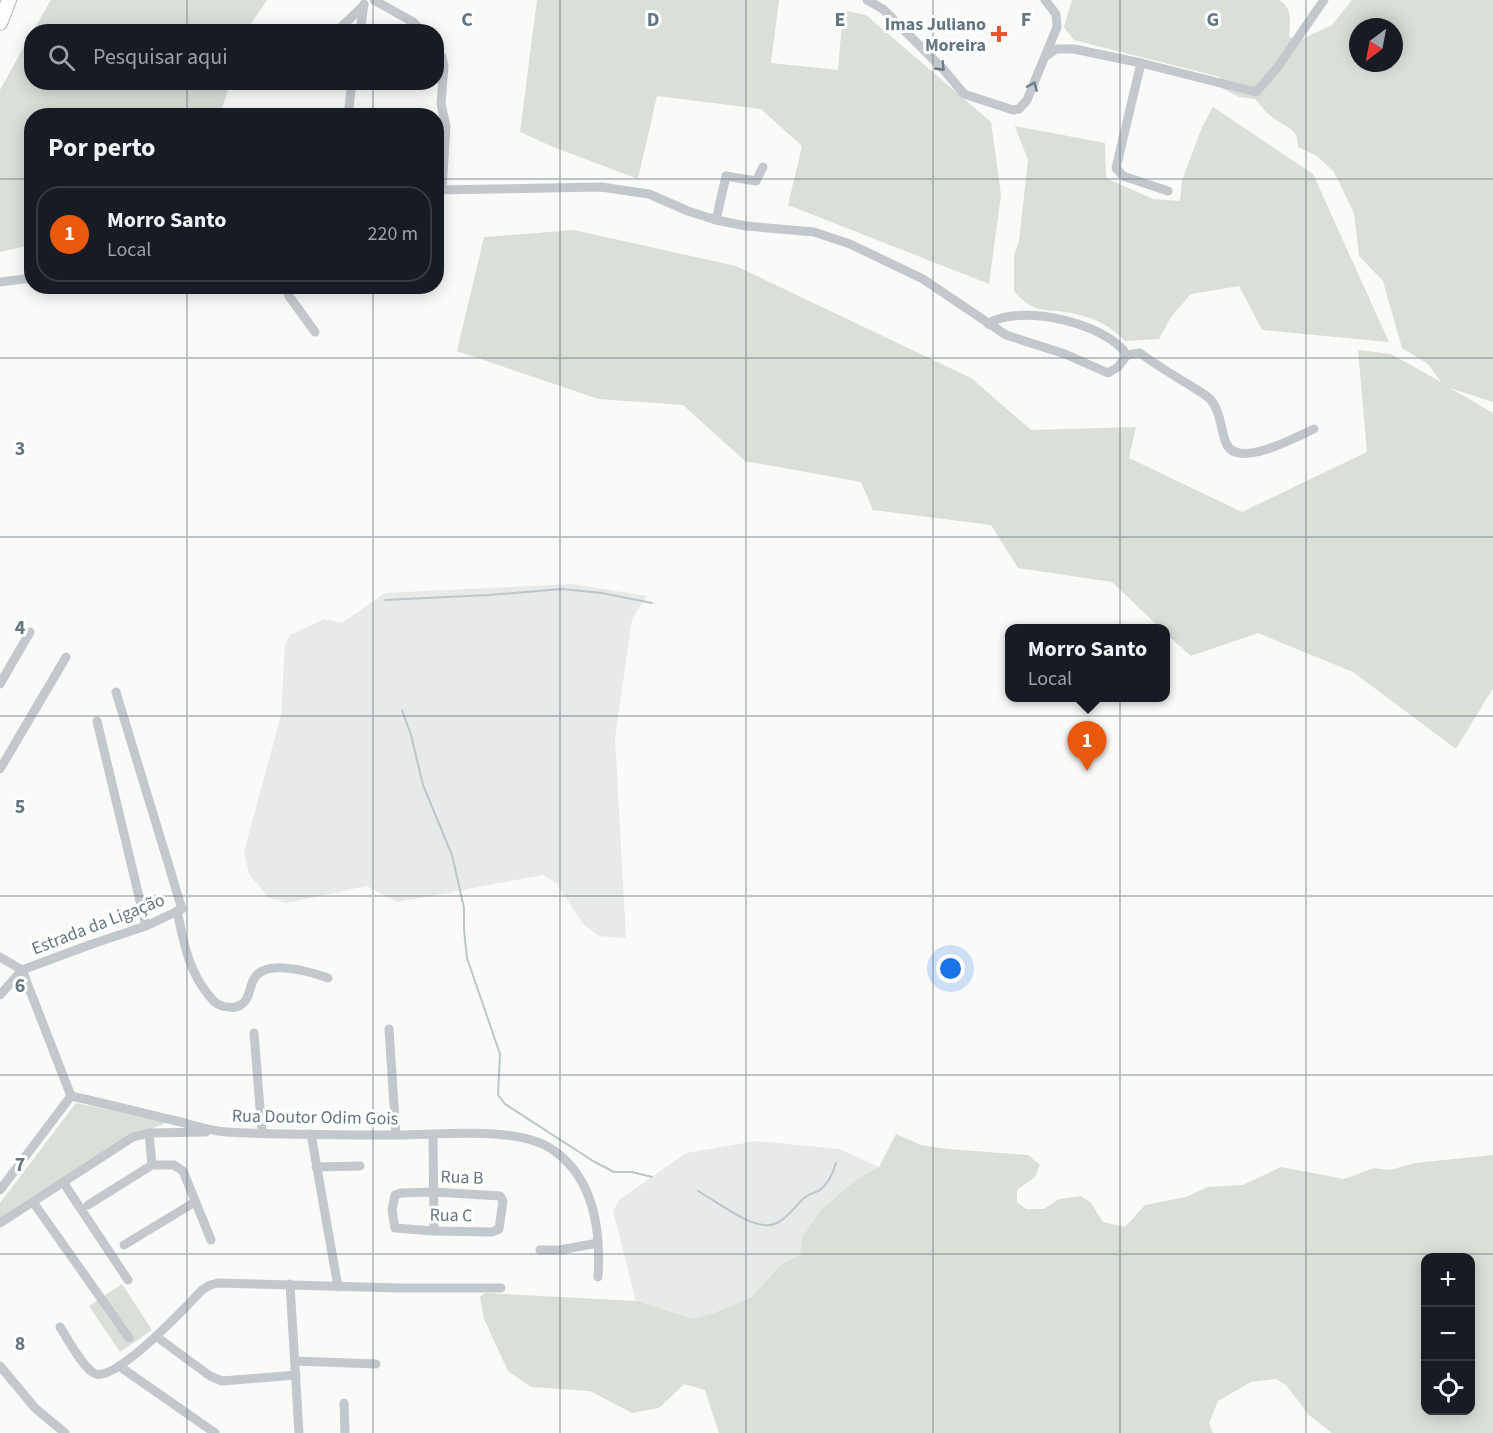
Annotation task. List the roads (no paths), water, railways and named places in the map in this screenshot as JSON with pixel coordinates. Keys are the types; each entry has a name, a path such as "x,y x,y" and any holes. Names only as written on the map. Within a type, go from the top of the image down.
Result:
{"highway":[{"path":"0,22 9,0"}],"street":[{"path":"374,0 415,24"},
{"path":"867,0 883,9 944,70 964,94 1008,110 1019,109 1027,100 1057,27"},
{"path":"1045,0 1056,14 1057,27 1063,42 1074,49"},
{"path":"1046,56 1056,49 1074,49 1256,92 1277,68 1324,0"},
{"path":"344,24 364,3"},
{"path":"361,24 364,3"},
{"path":"1141,63 1116,168 1123,176 1168,191"},
{"path":"349,108 351,90"},
{"path":"442,90 442,108"},
{"path":"444,117 446,126 444,144"},
{"path":"716,220 726,176 756,181 763,167"},
{"path":"444,190 601,187 649,194 716,220 746,226 814,232 850,244 923,279 1006,335 1065,354 1108,373 1118,367 1126,355 1140,353 1211,401 1218,413 1226,443 1235,453 1253,453 1314,429"},
{"path":"0,282 24,279"},
{"path":"288,294 315,332"},
{"path":"988,324 995,319 1011,316 1052,318 1084,325 1113,341 1122,348 1126,355"},
{"path":"0,684 30,632"},
{"path":"0,769 66,657"},
{"path":"116,692 179,910 186,955 195,977 214,1002 220,1006 234,1007 243,1004 257,974 289,968 328,978"},
{"path":"97,721 146,926"},
{"name":"Estrada da Ligação","path":"0,995 22,970 146,926 179,910"},
{"path":"0,957 22,970 71,1096 0,1190"},
{"path":"389,1029 396,1135"},
{"path":"254,1033 262,1133"},
{"name":"Rua Doutor Odim Gois","path":"71,1096 223,1131 522,1136 550,1148 575,1168 581,1178 590,1196 595,1216 598,1277"},
{"path":"0,1223 133,1137 149,1133 223,1131"},
{"path":"149,1133 152,1165"},
{"path":"311,1134 338,1287"},
{"path":"433,1135 434,1231"},
{"path":"88,1205 152,1165 174,1165 183,1171 211,1240"},
{"path":"316,1167 360,1166"},
{"path":"63,1182 129,1280"},
{"name":"Rua B","path":"398,1230 393,1221 393,1198 397,1193 434,1192 500,1196 503,1201 501,1225"},
{"path":"33,1202 129,1338"},
{"path":"124,1245 195,1202"},
{"name":"Rua C","path":"398,1230 492,1232 497,1231 501,1225"},
{"path":"540,1251 598,1243"},
{"path":"60,1327 85,1365 93,1373 105,1374 157,1337 210,1285 237,1282 338,1287 501,1288"},
{"path":"290,1284 299,1433"},
{"path":"157,1337 210,1376 222,1381 296,1375"},
{"path":"295,1361 376,1364"},
{"path":"0,1366 35,1408 64,1433"},
{"path":"119,1366 215,1433"},
{"path":"344,1403 345,1433"}],"waterway":[{"path":"385,600 562,589 602,593 652,603"},
{"path":"402,710 411,735 423,785 452,855 464,908 467,958 500,1054 498,1095 505,1104 593,1161 614,1172 632,1172 652,1177"},
{"path":"698,1191 737,1215 759,1224 769,1225 781,1221 806,1197 820,1190 830,1178 836,1163"}],"place":[{"name":"Imas Juliano Moreira","path":"999,34"},
{"name":"Morro Santo","path":"1087,771"}]}
